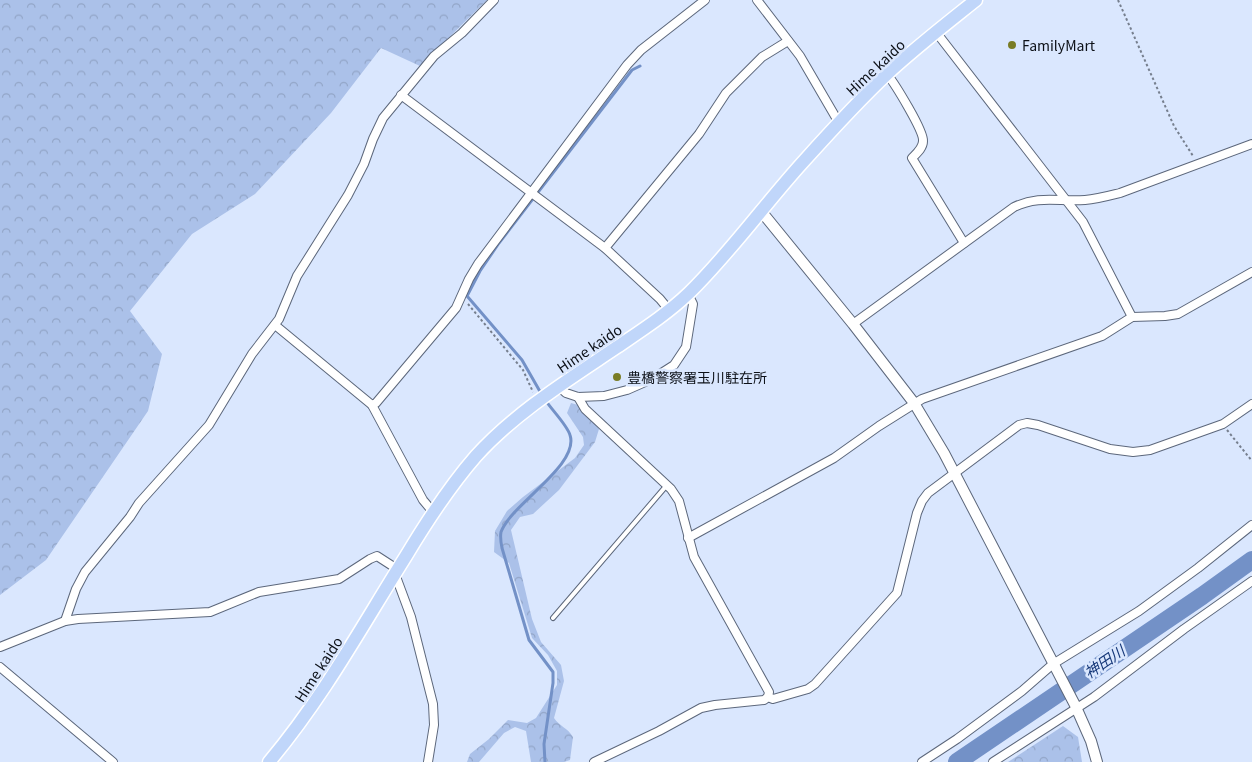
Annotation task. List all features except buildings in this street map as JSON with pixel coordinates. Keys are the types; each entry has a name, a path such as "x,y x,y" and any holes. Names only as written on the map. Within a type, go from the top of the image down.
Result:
{"highway":[{"name":"Hime kaido","path":"269,762 316,700 343,660 434,512 476,456 502,430 542,398 669,310 688,294 840,122 887,74 976,0"}],"street":[{"path":"64,621 76,589 85,572 130,517 139,503 209,425 252,354 279,319 297,276 348,195 364,164 383,118 434,56 462,33 494,0"},
{"path":"372,405 456,308 478,264 534,196 636,55 704,0"},
{"path":"757,0 800,56 840,122"},
{"path":"936,32 1083,222 1132,317"},
{"path":"605,248 699,134 726,93 762,57 788,41"},
{"path":"887,74 924,140 921,148 912,158 964,243"},
{"path":"401,95 605,248 660,299 669,310"},
{"path":"853,324 1014,207 1025,201 1082,200 1120,193 1252,144"},
{"path":"761,211 853,324 914,404 954,472 1076,707 1098,762"},
{"path":"688,538 834,458 914,404 1102,336 1132,317 1178,314 1252,272"},
{"path":"558,386 566,393 578,397 604,396 628,390 652,380 674,365 686,347 693,304 688,294"},
{"path":"275,325 372,405 423,500 434,512"},
{"path":"578,397 585,409 667,485 679,501 694,557 769,692 768,697"},
{"path":"768,697 773,699 808,690 897,593 917,514 922,501 928,493 1019,425 1027,423 1110,449 1133,452 1150,450 1223,424 1252,404"},
{"path":"922,762 957,739 1054,667 1198,568 1252,525"},
{"path":"0,647 64,621 118,616 210,612 259,592 339,579 377,556 394,567 411,617 433,704 434,725 428,762"},
{"path":"993,762 1076,707 1252,581"},
{"path":"0,667 113,762"},
{"path":"594,762 659,731 701,708 764,700 768,697"}],"lane":[{"path":"553,618 667,485"}],"path":[{"path":"1118,0 1174,126 1198,164"},
{"path":"461,299 523,370 542,398"},
{"path":"1223,424 1252,461"}],"green space":[{"path":"0,0 487,0 420,66 381,48 331,113 255,194 192,234 130,311 162,354 148,411 46,560 0,595"},
{"path":"571,403 578,405 599,429 595,442 559,490 533,514 520,517 511,530 532,619 541,642 561,665 564,681 554,718 573,737 570,760 564,762 531,762 526,731 515,727 504,733 479,762 467,762 470,754 508,720 527,723 536,718 557,685 557,671 548,655 532,638 509,563 494,552 495,531 507,511 575,458 584,445 583,437 567,413"},
{"path":"1063,726 1078,737 1082,762 1008,762"}],"waterway":[{"path":"542,395 522,360 467,296 480,271 499,243 632,70 640,66"},
{"path":"545,762 544,744 553,672 529,640 502,548 501,532 517,509 565,459 570,447 568,431 546,401"},
{"name":"神田川","path":"957,762 1252,560"}],"place":[{"name":"FamilyMart","path":"1012,45"},
{"name":"豊橋警察署玉川駐在所","path":"617,377"}]}
